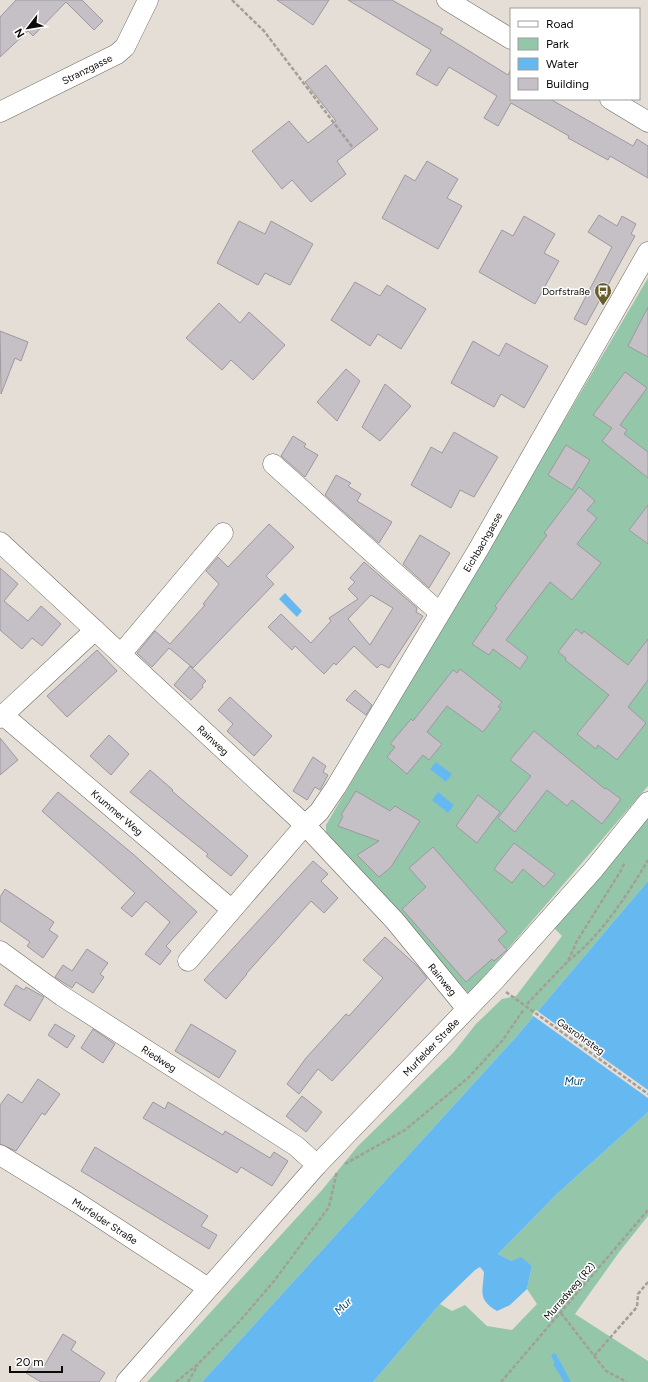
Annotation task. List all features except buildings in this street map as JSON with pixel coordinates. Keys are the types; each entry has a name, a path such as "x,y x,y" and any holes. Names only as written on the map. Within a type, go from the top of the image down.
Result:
{"street":[{"name":"Stranzgasse","path":"0,112 117,54 125,47 148,0"},
{"path":"447,0 510,38"},
{"path":"612,100 648,122"},
{"name":"Eichbachgasse","path":"305,824 319,812 336,787 478,550 648,252"},
{"path":"273,464 440,613"},
{"path":"121,654 223,533"},
{"name":"Rainweg","path":"0,542 305,824 395,921 467,1009"},
{"name":"Krummer Weg","path":"95,630 2,717 231,909"},
{"name":"Murfelder Straße","path":"126,1382 317,1165 467,1009 594,868 648,802"},
{"path":"188,961 305,824"},
{"name":"Riedweg","path":"0,951 62,996 296,1146 317,1165"},
{"name":"Murfelder Straße","path":"0,1155 78,1203 208,1288"}],"path":[{"path":"232,0 264,31 353,148"},
{"path":"568,962 577,941 620,872 626,859"},
{"path":"528,1004 568,962 580,952 627,894 648,860"},
{"name":"Gasrohrsteg","path":"506,992 648,1094"},
{"path":"176,1382 199,1363 239,1322 274,1281 329,1207 338,1168 405,1130 468,1078 502,1041 524,1009"},
{"name":"Murradweg (R2)","path":"501,1382 648,1210"},
{"path":"594,1356 637,1307 638,1294 648,1282"},
{"path":"561,1313 606,1371 627,1382"},
{"path":"188,1382 199,1363"}],"green space":[{"path":"648,278 648,786 469,994 326,833 326,825"},
{"path":"648,812 648,881 516,1037 202,1382 147,1382 322,1190 358,1146 453,1053 476,1024 502,999 516,996 562,936 554,928"},
{"path":"648,1112 648,1216 620,1251 575,1314 648,1361 648,1382 373,1382 440,1304 452,1311 465,1305 487,1326 512,1330 537,1304 527,1289 532,1266 512,1261 498,1254 558,1193"}],"water":[{"path":"285,593 302,611 297,617 279,599"},
{"path":"436,762 452,774 446,782 430,769"},
{"path":"438,792 454,805 448,813 432,800"},
{"name":"Mur","path":"648,881 648,1112 558,1193 498,1254 512,1261 521,1257 532,1266 527,1289 510,1305 497,1311 486,1303 484,1299 482,1290 484,1272 480,1267 475,1270 440,1304 373,1382 202,1382 516,1037"},
{"path":"560,1361 571,1382 564,1382 553,1364"}],"pier":[{"path":"536,1010 648,1090 648,1098 532,1015"}],"waterway":[{"path":"554,1356 560,1367"}],"place":[{"name":"Dorfstraße","path":"603,306"}]}
